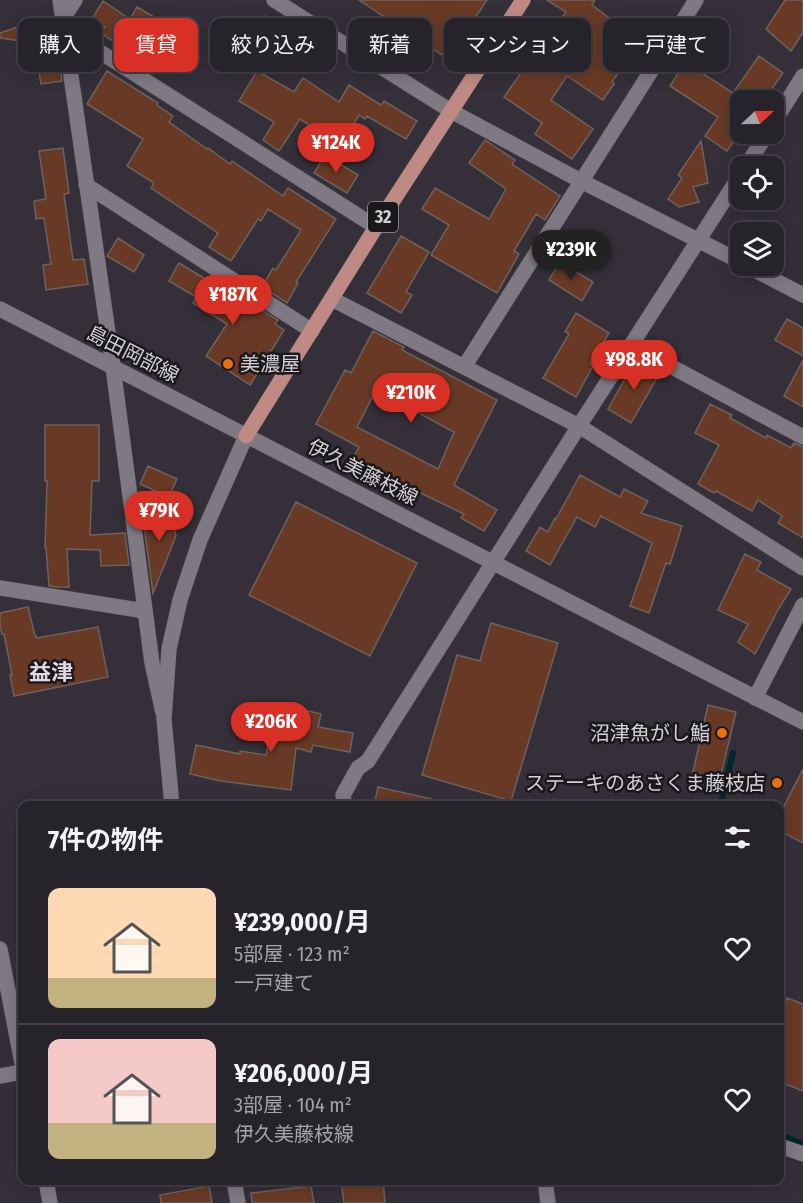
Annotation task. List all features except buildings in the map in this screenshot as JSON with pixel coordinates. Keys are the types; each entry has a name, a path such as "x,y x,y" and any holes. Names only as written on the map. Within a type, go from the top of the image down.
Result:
{"main road":[{"name":"32","path":"246,436 376,227 523,0"}],"street":[{"path":"60,0 63,18"},
{"path":"67,18 75,0"},
{"path":"274,0 451,111 581,181 730,256"},
{"path":"465,367 696,0"},
{"path":"102,49 376,227"},
{"path":"71,72 152,663 164,719 172,801"},
{"path":"784,106 803,76"},
{"path":"86,185 312,332"},
{"path":"345,801 344,795 358,768 368,761 730,191"},
{"path":"766,276 803,295"},
{"path":"332,299 579,426 803,568"},
{"name":"島田岡部線","path":"0,309 246,436"},
{"path":"631,345 803,437"},
{"path":"164,719 169,649 180,600 200,540 246,436"},
{"name":"伊久美藤枝線","path":"246,436 803,722"},
{"path":"0,588 146,611"},
{"path":"755,698 803,605"},
{"path":"0,949 18,1042"},
{"path":"0,1076 18,1073"},
{"path":"784,1147 803,1154"},
{"path":"47,1185 50,1203"},
{"path":"235,1185 238,1203"},
{"path":"546,1185 548,1203"}],"waterway":[{"path":"721,801 733,753"},
{"path":"784,1137 803,1144"}],"place":[{"name":"美濃屋","path":"228,364"},
{"name":"沼津魚がし鮨","path":"722,733"},
{"name":"ステーキのあさくま藤枝店","path":"777,783"}],"district":[{"name":"益津","path":"51,672"}]}
